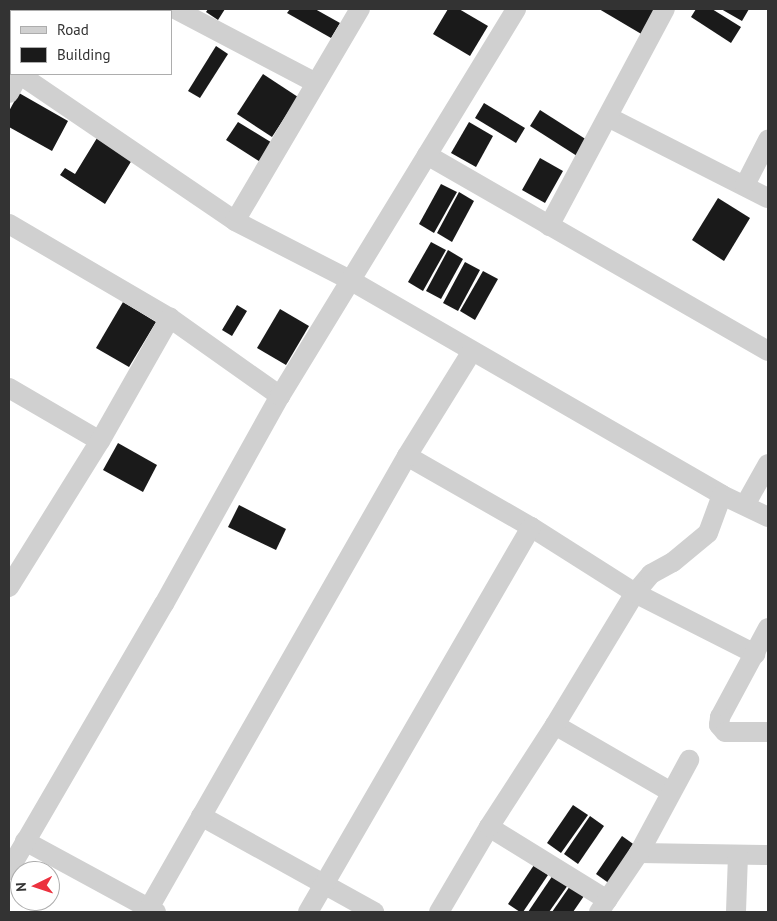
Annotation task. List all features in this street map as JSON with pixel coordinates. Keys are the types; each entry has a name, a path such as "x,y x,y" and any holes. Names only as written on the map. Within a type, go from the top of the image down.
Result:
{"street":[{"path":"175,9 316,83"},
{"path":"236,221 360,9"},
{"path":"9,870 164,604 280,396 516,9"},
{"path":"549,226 665,9"},
{"path":"9,93 18,75"},
{"path":"20,75 236,221 350,280 722,495 768,517"},
{"path":"608,117 768,198"},
{"path":"745,185 768,140"},
{"path":"426,155 768,351"},
{"path":"9,224 170,318 280,396"},
{"path":"9,587 100,441 170,318"},
{"path":"25,841 152,910 201,816 407,456 472,351"},
{"path":"9,388 100,441"},
{"path":"407,456 531,527 634,593 755,654"},
{"path":"745,505 768,464"},
{"path":"439,912 489,827 555,725 634,593 651,574 673,562 708,533 722,495"},
{"path":"308,912 531,527"},
{"path":"768,628 720,717 719,726 725,732 768,732"},
{"path":"555,725 670,792"},
{"path":"489,827 603,906 639,853 670,792 689,760"},
{"path":"201,816 325,883 374,912"},
{"path":"639,853 768,855"},
{"path":"736,912 738,855"}],"building":[{"path":"13,9 33,9 32,10"},
{"path":"208,9 225,9 218,20 206,12"},
{"path":"290,9 315,9 340,23 331,38 287,13"},
{"path":"448,9 459,9 488,26 470,56 433,34"},
{"path":"599,9 659,9 643,35"},
{"path":"696,9 712,9 741,27 731,43 691,17"},
{"path":"721,9 749,9 742,21"},
{"path":"216,46 228,54 200,98 188,91"},
{"path":"263,74 298,97 272,137 237,114"},
{"path":"19,93 68,121 52,151 9,127 9,111"},
{"path":"484,103 525,128 516,143 475,118"},
{"path":"540,110 587,140 577,156 530,126"},
{"path":"238,122 274,144 262,163 226,140"},
{"path":"469,122 493,136 476,167 451,153"},
{"path":"97,138 132,160 105,204 60,175 65,168 75,174"},
{"path":"540,158 563,171 545,203 522,190"},
{"path":"441,184 457,192 434,233 419,224"},
{"path":"459,192 474,201 452,242 437,233"},
{"path":"718,198 750,218 724,261 692,240"},
{"path":"431,242 446,250 423,291 408,282"},
{"path":"448,250 463,259 441,299 426,291"},
{"path":"465,262 480,270 458,311 443,303"},
{"path":"483,271 498,279 475,320 460,311"},
{"path":"123,302 156,322 129,367 96,348"},
{"path":"237,305 247,311 232,336 222,330"},
{"path":"280,309 309,326 286,365 257,348"},
{"path":"118,443 157,465 143,492 103,470"},
{"path":"239,505 286,529 276,550 228,527"},
{"path":"573,805 588,815 561,853 547,843"},
{"path":"590,816 604,826 578,864 564,854"},
{"path":"622,836 636,846 610,884 596,874"},
{"path":"534,865 548,875 523,912 520,912 508,904"},
{"path":"553,875 568,885 549,912 528,912"},
{"path":"570,886 584,896 573,912 552,912"}]}
